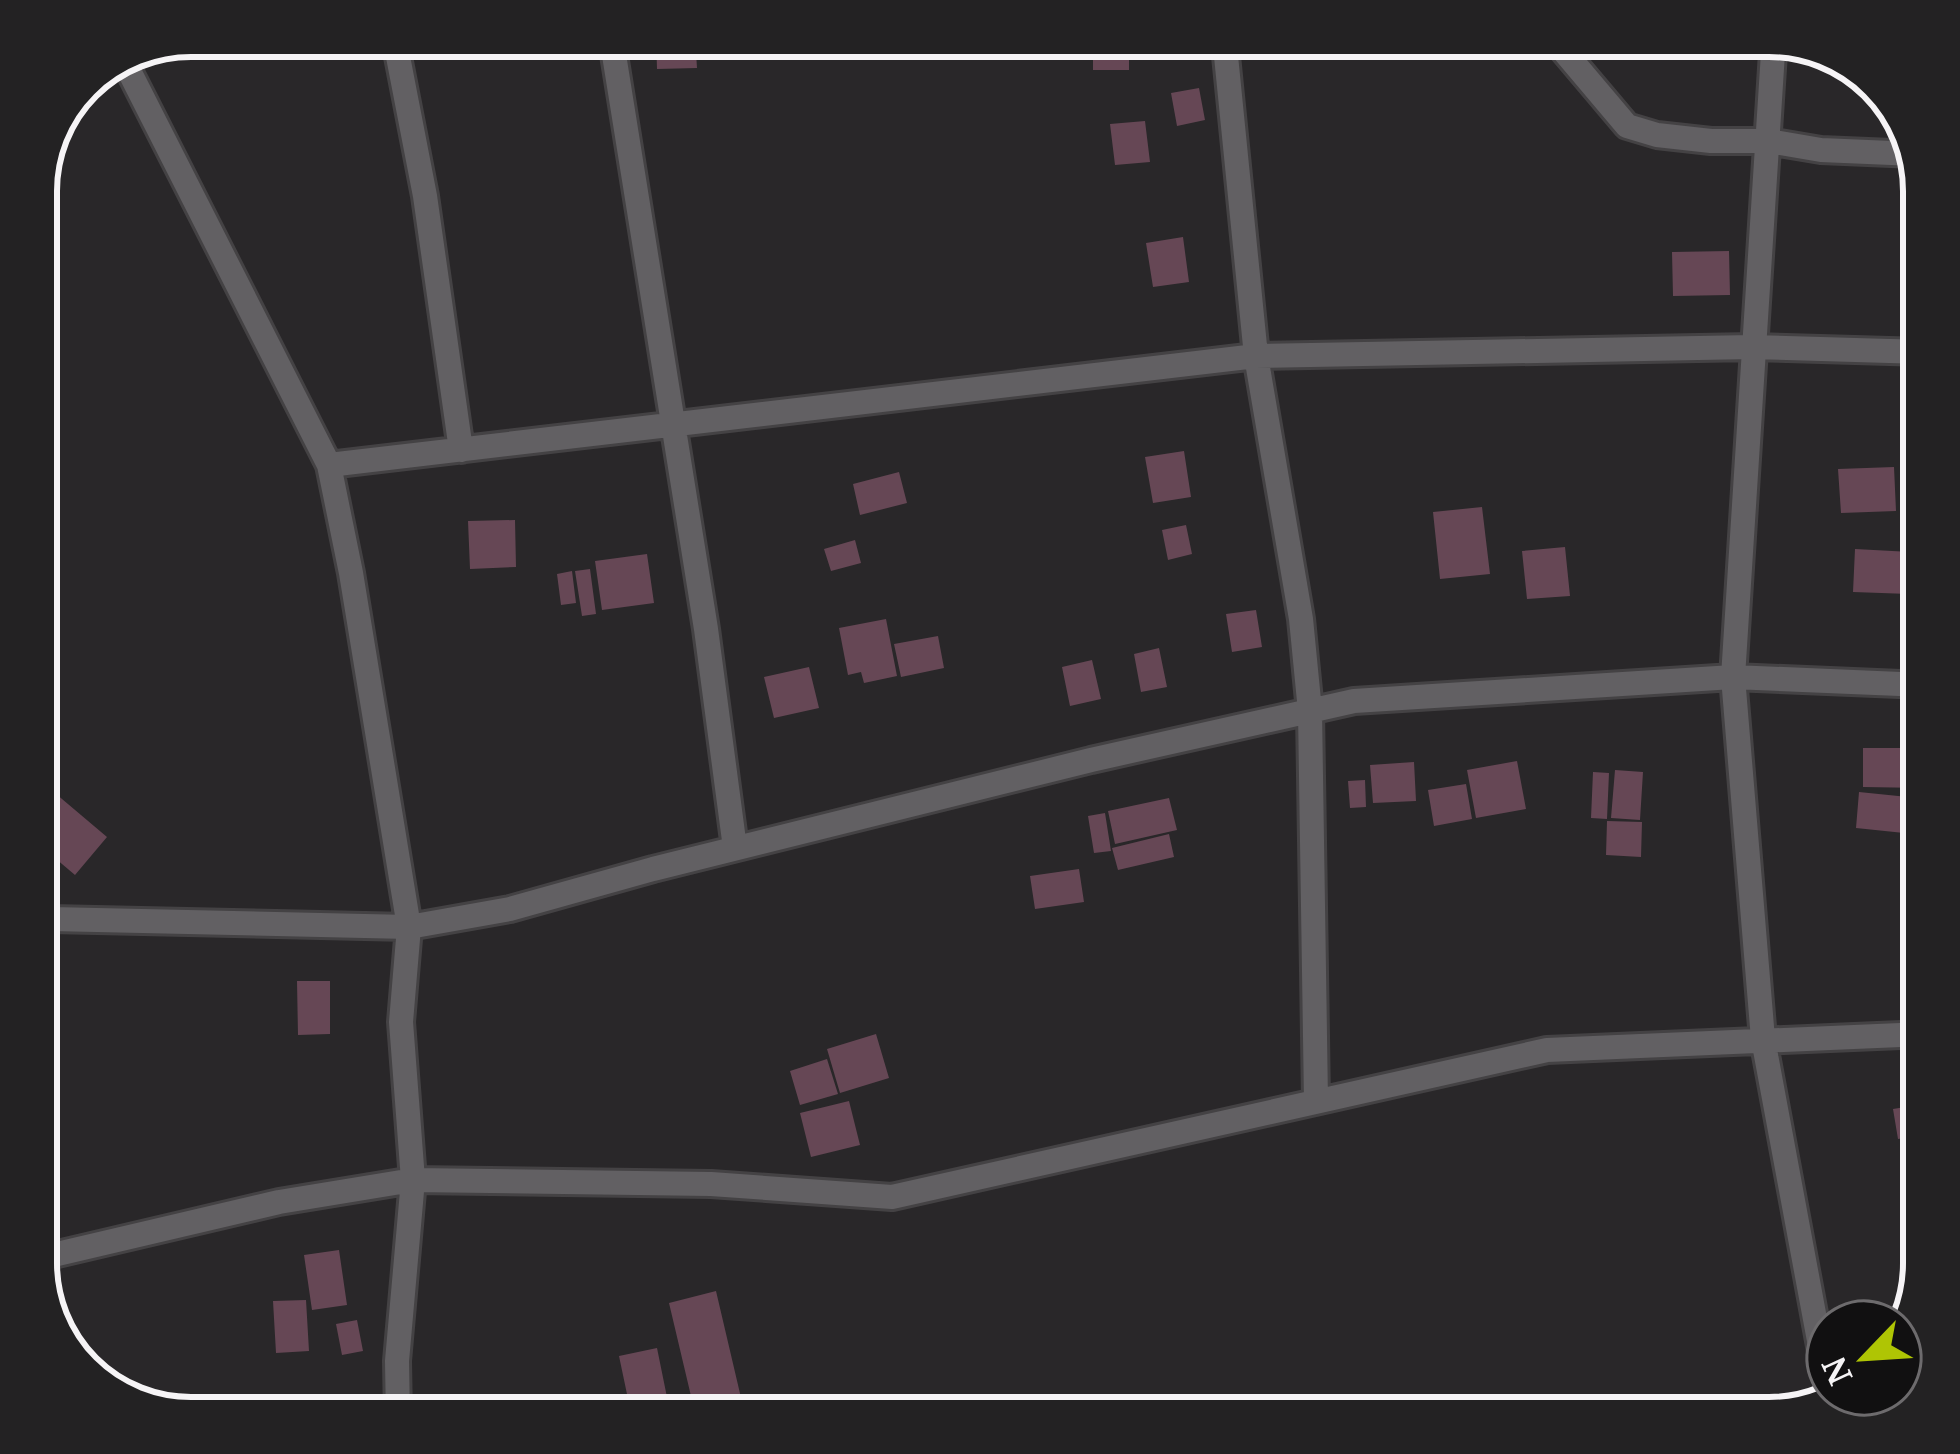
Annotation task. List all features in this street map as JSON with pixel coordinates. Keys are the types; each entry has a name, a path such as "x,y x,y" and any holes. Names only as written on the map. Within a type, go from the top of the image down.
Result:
{"street":[{"path":"398,57 425,196 460,449"},
{"path":"614,57 706,629 735,848"},
{"path":"1226,57 1256,356 1301,619 1310,711 1316,1101"},
{"path":"1569,57 1627,126 1693,139 1897,153"},
{"path":"1773,57 1733,677 1763,1039 1811,1298"},
{"path":"130,73 328,465 351,573 409,927 401,1022 413,1180 398,1397"},
{"path":"328,465 1256,356 1752,347 1903,351"},
{"path":"57,919 409,927 510,909 1091,760 1354,701 1733,677 1903,684"},
{"path":"57,1254 279,1202 413,1180 711,1184 892,1197 1547,1050 1903,1035"}],"building":[{"path":"657,57 696,57 697,68 657,69"},
{"path":"1093,57 1129,57 1129,70 1093,70"},
{"path":"1199,88 1205,120 1177,126 1171,93"},
{"path":"1145,121 1150,162 1115,165 1110,124"},
{"path":"1183,237 1189,282 1153,287 1146,243"},
{"path":"1729,251 1730,295 1673,296 1672,252"},
{"path":"1184,451 1191,497 1153,503 1145,457"},
{"path":"1894,467 1896,511 1841,513 1838,469"},
{"path":"899,472 907,503 860,515 853,484"},
{"path":"1482,507 1490,574 1440,579 1433,512"},
{"path":"515,520 516,567 470,569 468,521"},
{"path":"1186,525 1192,554 1168,560 1162,530"},
{"path":"855,540 861,563 831,571 824,549"},
{"path":"1565,547 1570,596 1527,599 1522,551"},
{"path":"1855,549 1903,552 1903,594 1853,592"},
{"path":"647,554 654,603 602,610 595,561"},
{"path":"590,569 596,614 582,616 575,571"},
{"path":"572,571 576,603 561,605 557,574"},
{"path":"1256,610 1262,647 1232,652 1226,614"},
{"path":"886,619 897,676 864,683 861,672 848,675 839,628"},
{"path":"938,636 944,668 901,677 894,644"},
{"path":"1159,648 1167,687 1141,692 1134,654"},
{"path":"1092,660 1101,699 1070,706 1062,667"},
{"path":"809,667 819,708 774,718 764,677"},
{"path":"1863,748 1903,748 1903,788 1863,787"},
{"path":"1517,761 1526,809 1476,818 1467,770"},
{"path":"1414,762 1416,801 1373,803 1370,765"},
{"path":"1615,770 1643,772 1640,820 1611,818"},
{"path":"1593,772 1609,773 1607,819 1591,818"},
{"path":"1365,780 1366,807 1350,808 1348,781"},
{"path":"1466,784 1472,819 1434,826 1428,790"},
{"path":"1859,792 1903,796 1903,833 1856,828"},
{"path":"57,795 107,837 75,875 57,860"},
{"path":"1169,798 1177,830 1115,844 1108,811"},
{"path":"1105,813 1111,851 1094,853 1088,816"},
{"path":"1607,821 1642,822 1641,857 1606,855"},
{"path":"1169,834 1174,857 1118,870 1112,848"},
{"path":"1079,869 1084,902 1035,909 1030,876"},
{"path":"297,981 330,981 330,1034 298,1035"},
{"path":"876,1034 889,1078 840,1093 827,1049"},
{"path":"827,1059 838,1094 800,1105 790,1071"},
{"path":"849,1101 860,1145 811,1157 800,1113"},
{"path":"1903,1107 1903,1138 1898,1139 1893,1109"},
{"path":"339,1250 347,1305 312,1310 304,1255"},
{"path":"716,1291 741,1397 691,1397 669,1303"},
{"path":"306,1300 309,1351 276,1353 273,1301"},
{"path":"357,1320 363,1351 342,1355 336,1324"},
{"path":"657,1348 667,1397 628,1397 619,1356"}]}
